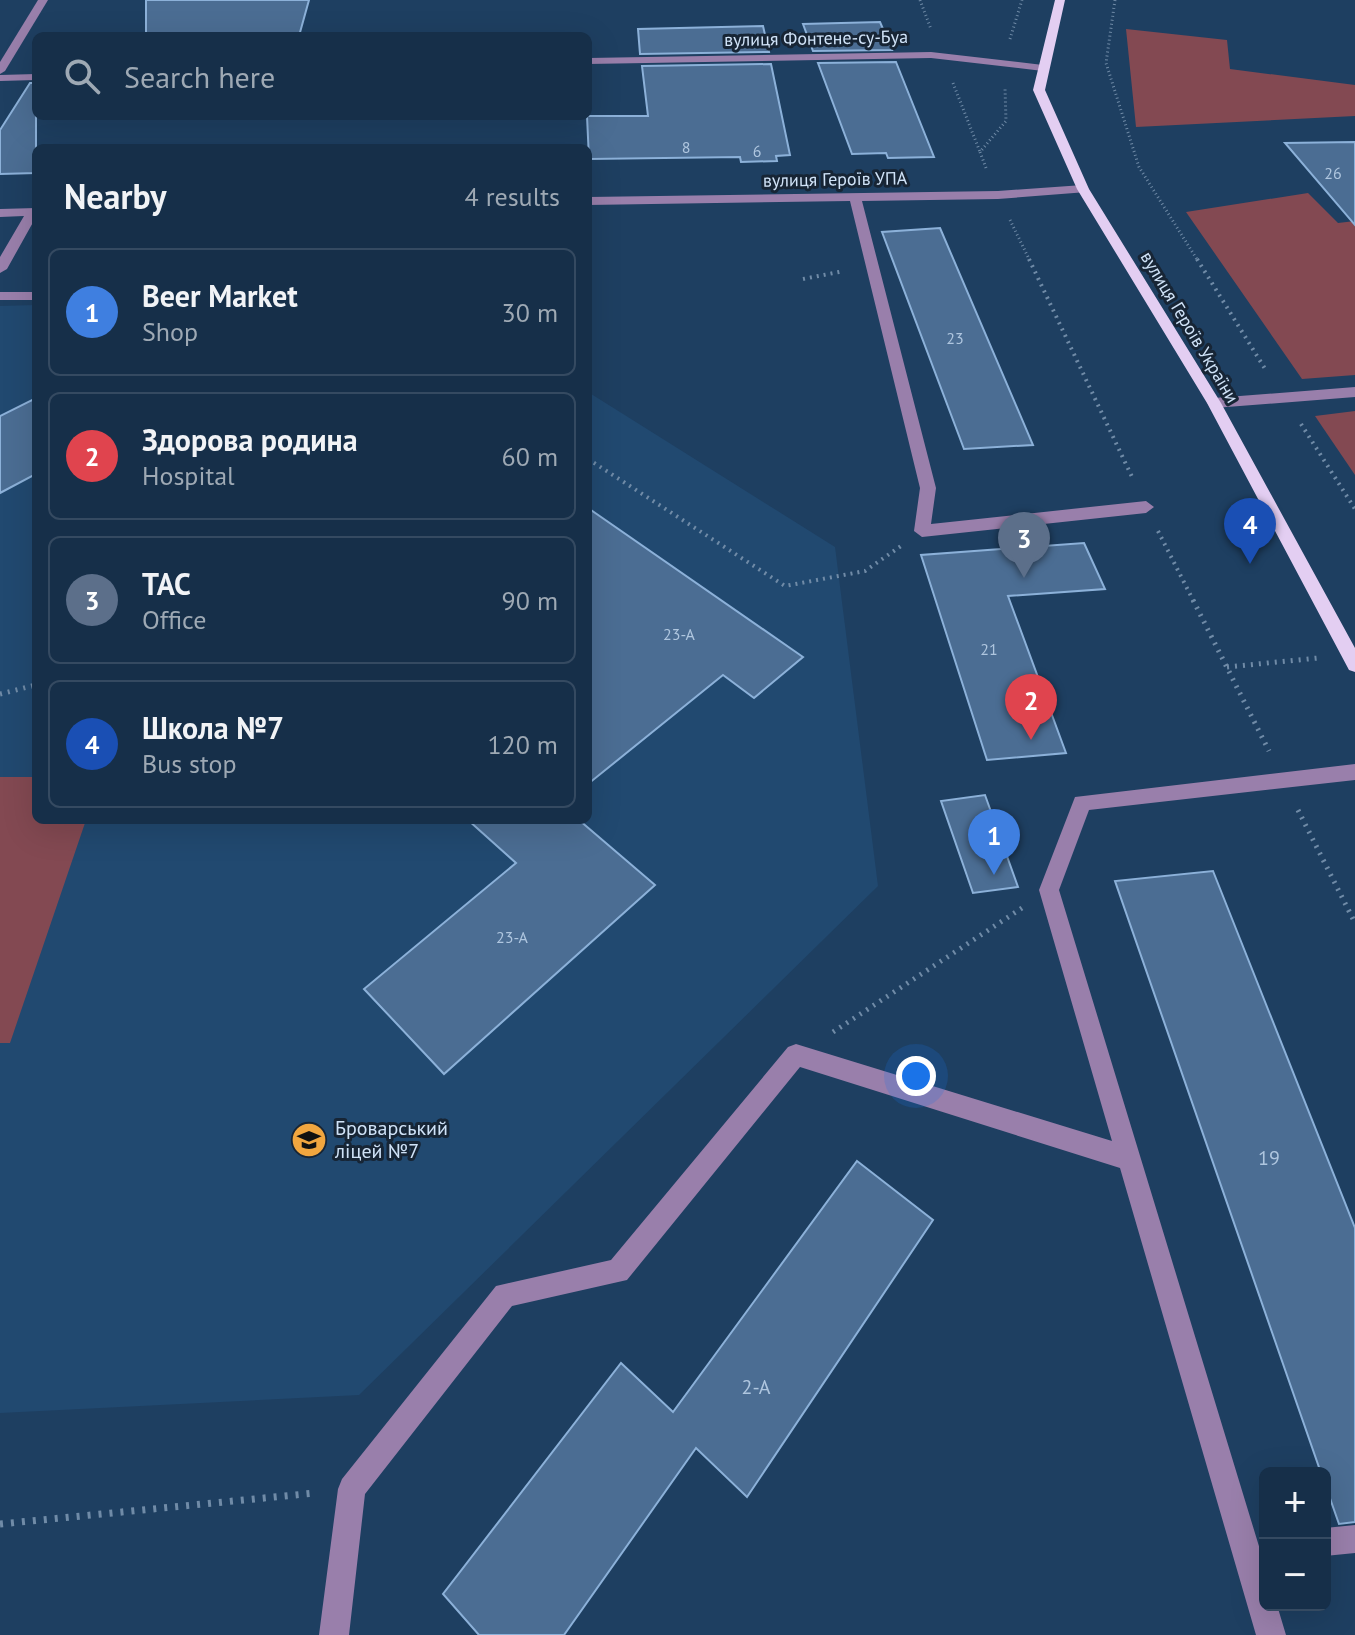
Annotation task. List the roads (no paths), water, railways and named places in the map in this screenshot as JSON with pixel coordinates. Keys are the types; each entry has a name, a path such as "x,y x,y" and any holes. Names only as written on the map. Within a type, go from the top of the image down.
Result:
{"main road":[{"name":"вулиця Героїв України","path":"1060,0 1039,90 1083,189 1214,403 1352,660"}],"street":[{"path":"0,71 43,0"},
{"name":"вулиця Фонтене-су-Буа","path":"592,61 838,54 931,55 1043,68"},
{"path":"0,78 32,77"},
{"name":"вулиця Героїв УПА","path":"592,201 998,195 1083,189"},
{"path":"855,197 928,488 922,531 1146,507"},
{"path":"0,213 32,212"},
{"path":"0,269 32,215"},
{"path":"0,296 32,296"},
{"path":"1214,403 1355,392"},
{"path":"1271,1635 1256,1550 1130,1159 1049,890 1082,803 1355,772"},
{"path":"334,1635 352,1489 505,1295 618,1271 796,1055 1130,1159"},
{"path":"1331,1541 1355,1539"}],"place":[{"name":"Школа №7","path":"1250,564"},
{"name":"ТАС","path":"1024,578"},
{"name":"Здорова родина","path":"1031,740"},
{"name":"Beer Market","path":"994,875"},
{"name":"Броварський ліцей №7","path":"309,1140"}]}
